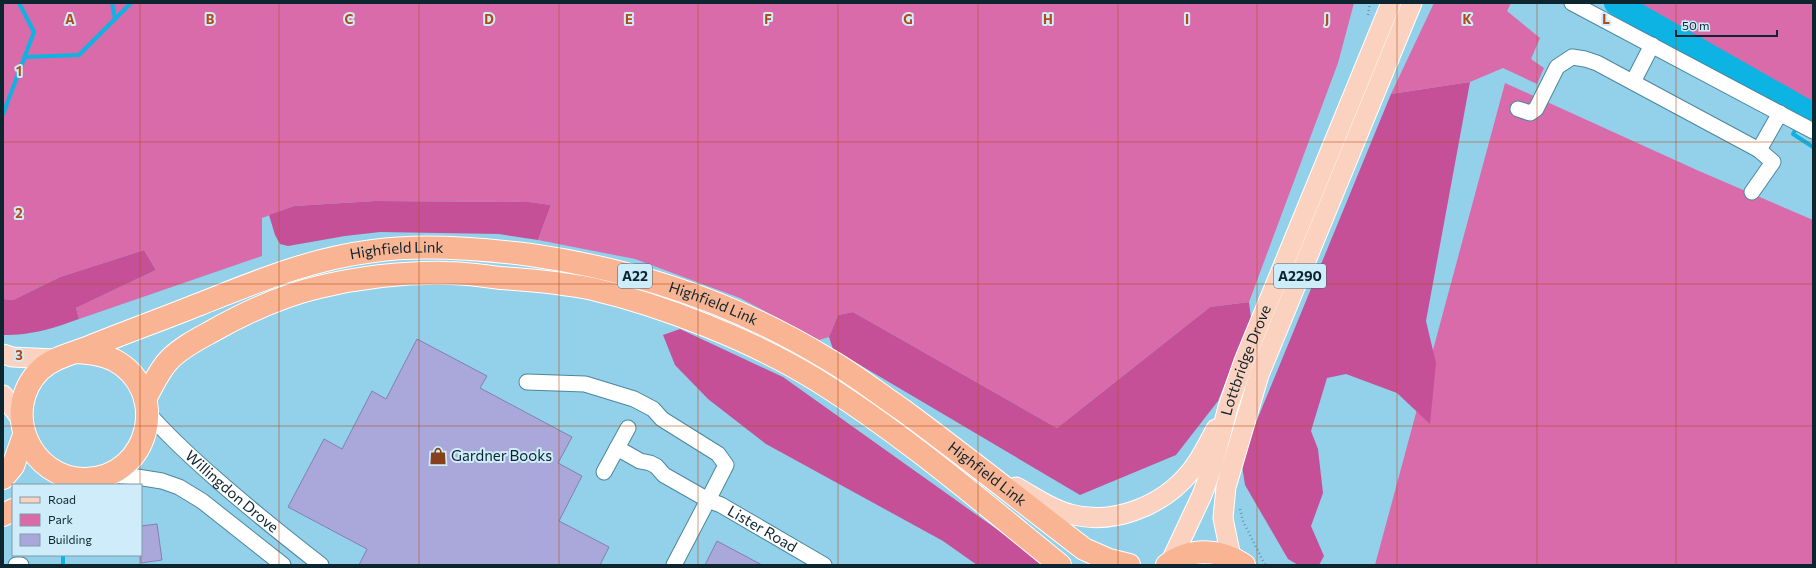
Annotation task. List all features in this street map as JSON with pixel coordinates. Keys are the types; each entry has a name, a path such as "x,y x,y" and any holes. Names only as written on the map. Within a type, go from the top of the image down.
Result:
{"highway":[{"name":"Highfield Link","path":"77,352 290,269 374,250 421,248 509,252 598,266 669,285 786,335 830,360 885,398 977,466 1084,549 1109,560 1129,565"},
{"name":"Highfield Link","path":"147,406 161,371 171,358 196,340 266,303 303,290 381,275 451,273 539,281 593,289 648,305 688,319 755,347 814,379 881,424 943,471 1060,565"},
{"path":"3,478 13,466 23,427 23,401 30,384 40,370 55,359 77,352 95,353 106,357 127,368 138,382 147,406 147,428 142,443 133,457 121,467 90,480 72,478 56,472 47,466 31,450 23,427"},
{"path":"3,516 12,511"},
{"path":"1168,564 1184,555 1200,552 1216,552 1238,561"}],"main road":[{"name":"Lottbridge Drove","path":"1168,564 1202,495 1213,465 1228,407 1250,347 1391,3"},
{"name":"Lottbridge Drove","path":"1238,561 1223,518 1226,487 1259,375 1412,3"},
{"path":"3,354 12,357 55,359"},
{"path":"3,395 23,427"},
{"path":"977,466 1048,506 1070,514 1096,518 1126,514 1150,505 1171,490 1191,472 1228,407"}],"street":[{"path":"1572,3 1810,129"},
{"path":"1632,82 1652,45"},
{"path":"1518,109 1530,113 1536,109 1557,67 1572,57 1597,63 1759,150 1773,162 1752,192"},
{"path":"1759,150 1786,116"},
{"path":"527,382 585,384 615,392 632,407 648,416 662,419 718,454 726,465 715,502 674,565"},
{"name":"Willingdon Drove","path":"147,406 162,430 264,521 321,565"},
{"path":"604,472 628,428"},
{"name":"Lister Road","path":"616,448 640,461 656,466 664,475 715,502 824,565"},
{"name":"Willingdon Drove","path":"90,480 137,477 162,481 179,487 202,501 283,565"}],"path":[{"path":"1367,18 1370,3"},
{"path":"1240,506 1243,522 1265,565"}],"green space":[{"path":"3,3 1354,3 1338,63 1249,302 1210,307 1057,428 853,312 838,315 829,337 819,340 740,298 635,259 538,240 551,205 529,202 375,201 294,206 262,218 262,256 79,319 76,308 156,270 144,250 60,277 13,300 3,299"},
{"path":"1434,3 1511,3 1507,11 1540,38 1531,59 1544,68 1537,84 1503,68 1470,82 1391,94"},
{"path":"1616,3 1813,3 1813,113 1806,111"},
{"path":"1505,83 1699,171 1813,220 1813,565 1375,565"}],"shaded area":[{"path":"1470,82 1426,321 1436,363 1430,424 1397,393 1346,374 1327,378 1311,431 1318,449 1323,493 1311,526 1324,556 1319,565 1298,565 1288,559 1245,485 1241,459 1391,94"},
{"path":"375,201 529,202 551,205 538,240 499,234 380,232 345,236 288,246 280,244 275,235 269,215 294,206"},
{"path":"144,250 156,270 76,308 79,319 42,331 3,335 3,299 13,300 60,277"},
{"path":"1249,302 1251,318 1218,401 1176,455 1080,495 833,349 829,337 838,315 853,312 1057,428 1210,307"},
{"path":"680,329 783,377 1047,565 977,565 943,541 766,444 708,399 675,365 663,335"}],"building":[{"name":"Gardner Books","path":"417,339 487,376 480,388 572,437 558,463 582,476 559,521 609,547 600,565 359,565 367,549 288,507 324,439 342,449 372,391 386,399"},
{"path":"157,524 162,560 141,563 142,526"},
{"path":"717,541 762,565 705,565"}],"waterway":[{"path":"3,114 34,32 19,3"},
{"path":"112,3 115,19"},
{"path":"25,57 79,55 131,3"},
{"path":"1616,3 1806,111 1813,113"},
{"path":"1801,121 1806,111"},
{"path":"1797,127 1793,134 1813,147"},
{"path":"63,556 63,565"}],"place":[{"name":"Gardner Books","path":"438,456"}]}
